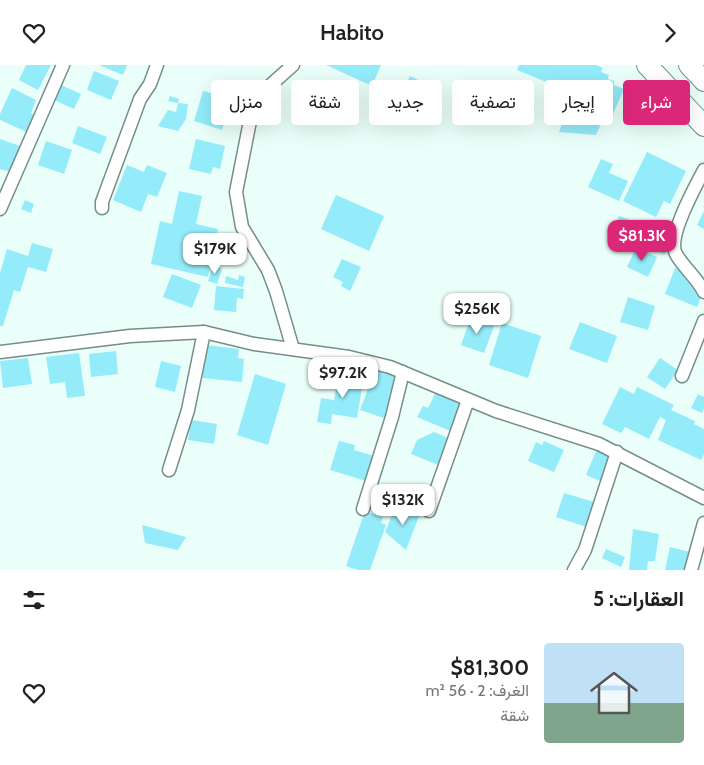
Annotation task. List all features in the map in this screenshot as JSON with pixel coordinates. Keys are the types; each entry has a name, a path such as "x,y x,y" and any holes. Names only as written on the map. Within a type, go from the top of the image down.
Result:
{"highway":[{"path":"647,65 704,126"},
{"path":"689,65 704,81"}],"street":[{"path":"0,209 63,65"},
{"path":"102,208 102,202 140,99 150,84 157,65"},
{"path":"293,65 265,90 252,111 236,192 242,227 271,277 293,349"},
{"path":"704,170 677,230 674,245 675,252 680,261 704,292"},
{"path":"682,376 704,321"},
{"path":"169,470 188,410 204,331"},
{"path":"0,352 130,336 204,331 254,344 349,357 403,372 468,400 580,437 616,451 704,498"},
{"path":"363,509 392,417 403,372"},
{"path":"429,511 468,400"},
{"path":"574,570 588,542 616,451"},
{"path":"691,570 704,523"}],"building":[{"path":"26,65 51,65 38,90 19,80"},
{"path":"99,65 127,65 123,75"},
{"path":"326,65 381,65 375,80 369,80 369,85"},
{"path":"519,65 596,65 603,68 601,72 609,75 608,79 611,80 544,81 517,70"},
{"path":"94,71 119,81 111,100 87,90"},
{"path":"410,76 419,80 408,80"},
{"path":"613,81 614,85 623,89 613,114"},
{"path":"61,85 81,94 74,109 54,100"},
{"path":"12,88 36,100 31,113 37,116 29,133 0,120 0,114"},
{"path":"203,91 211,93 211,125 224,125 222,130 194,121"},
{"path":"170,96 179,99 178,103 168,101"},
{"path":"178,103 188,104 186,119 178,131 158,126 168,110 176,112"},
{"path":"562,125 600,125 596,135 559,132"},
{"path":"78,126 107,137 100,154 72,143"},
{"path":"0,139 20,146 11,172 0,169"},
{"path":"196,139 225,146 220,169 213,167 211,174 189,169"},
{"path":"46,141 72,150 64,174 38,165"},
{"path":"647,152 686,171 670,204 664,201 656,217 623,201"},
{"path":"601,159 613,164 609,173 628,181 619,201 588,187"},
{"path":"127,165 144,172 147,165 167,173 157,197 148,194 141,212 113,200"},
{"path":"179,191 202,196 196,224 218,229 208,277 151,264 160,221 172,224"},
{"path":"336,195 384,216 369,251 321,229"},
{"path":"25,200 34,204 31,213 21,209"},
{"path":"704,211 704,229 697,225"},
{"path":"619,216 672,234 665,254 612,236"},
{"path":"32,243 53,249 46,272 28,267 20,292 14,290 3,326 0,326 0,273 7,249 28,256"},
{"path":"636,248 657,257 648,277 627,267"},
{"path":"342,259 361,267 350,291 341,286 343,282 333,277"},
{"path":"213,265 222,269 217,284 208,281"},
{"path":"675,268 704,280 704,288 697,307 665,294"},
{"path":"172,274 201,285 192,308 163,297"},
{"path":"239,275 245,277 243,287 225,283 226,276 238,280"},
{"path":"216,286 244,289 243,299 237,298 236,312 214,310"},
{"path":"459,293 484,299 480,319 454,313"},
{"path":"628,297 655,306 648,330 620,322"},
{"path":"471,317 494,326 484,353 461,345"},
{"path":"580,322 617,336 607,363 569,349"},
{"path":"502,323 541,336 528,378 489,365"},
{"path":"206,345 239,349 238,358 244,359 242,382 202,378"},
{"path":"116,351 118,374 91,377 89,354"},
{"path":"79,353 85,396 67,398 65,382 50,384 46,357"},
{"path":"28,358 32,384 3,388 0,361"},
{"path":"660,358 678,370 665,389 647,377"},
{"path":"161,361 181,366 175,392 155,387"},
{"path":"377,364 400,373 384,418 360,410"},
{"path":"346,373 364,376 357,418 332,414 331,424 317,422 321,398 334,400 338,377 346,379"},
{"path":"255,374 286,384 268,445 237,435"},
{"path":"620,387 634,394 637,387 674,405 671,410 695,421 694,424 704,429 704,454 701,460 658,440 666,420 660,417 649,439 625,427 621,433 602,424"},
{"path":"436,392 464,406 455,433 417,417 423,406 428,408"},
{"path":"698,394 704,397 702,413 691,408"},
{"path":"191,420 217,424 214,444 188,440"},
{"path":"434,432 450,439 443,467 411,454 417,440"},
{"path":"339,441 355,445 354,450 374,456 366,481 330,470"},
{"path":"544,441 564,450 554,472 528,461 536,442 542,445"},
{"path":"600,442 623,452 610,485 586,475"},
{"path":"564,493 594,502 587,527 556,517"},
{"path":"410,507 421,511 406,550 385,532 395,508 408,512"},
{"path":"365,511 383,517 381,523 386,525 370,570 358,570 346,566"},
{"path":"142,525 186,537 178,550 145,543"},
{"path":"633,529 659,534 655,561 648,561 647,570 629,570"},
{"path":"670,547 694,553 690,570 665,570"},
{"path":"606,549 625,557 621,567 602,558"}]}
